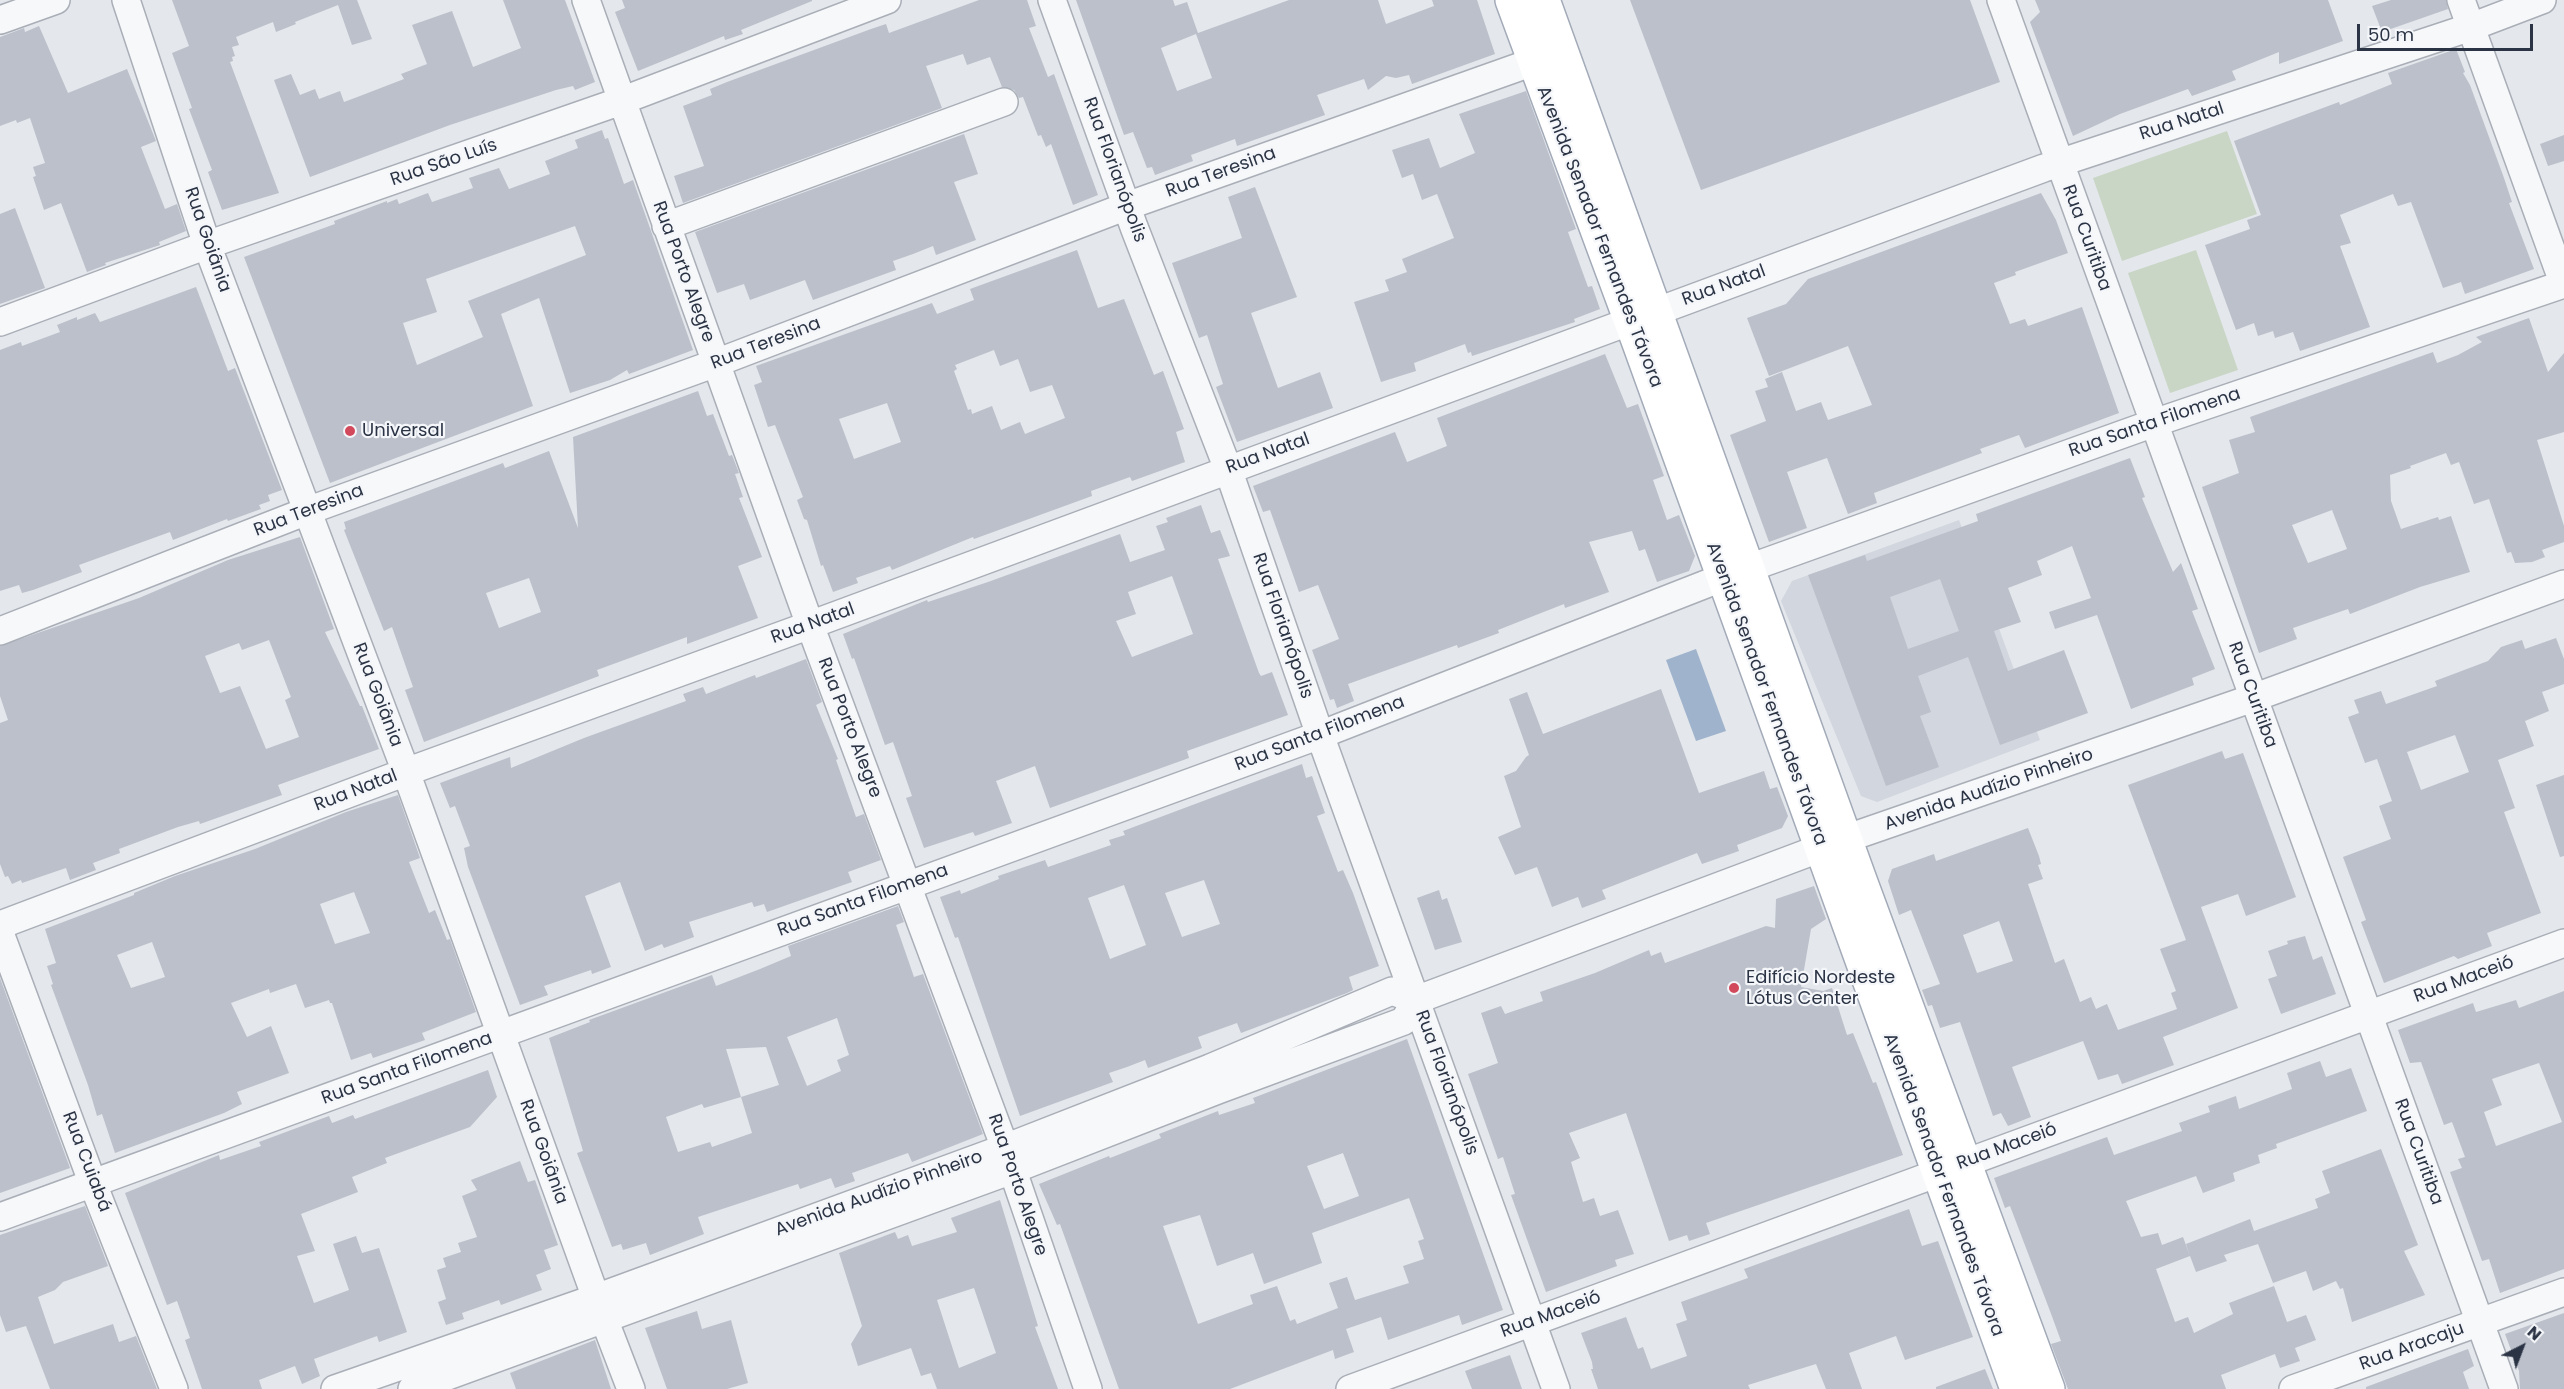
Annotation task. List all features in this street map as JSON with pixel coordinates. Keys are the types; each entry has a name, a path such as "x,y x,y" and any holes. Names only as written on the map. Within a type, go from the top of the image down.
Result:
{"main road":[{"name":"Avenida Senador Fernandes Távora","path":"1512,0 1533,62 1642,316"},
{"name":"Avenida Senador Fernandes Távora","path":"1543,0 1642,316 1951,1167 2017,1389"},
{"name":"Avenida Senador Fernandes Távora","path":"1951,1167 2048,1389"}],"street":[{"path":"0,20 56,0"},
{"name":"Rua Goiânia","path":"126,0 207,245 406,772 500,1035 632,1389"},
{"name":"Rua Porto Alegre","path":"586,0 810,626 908,884 1008,1159 1088,1389"},
{"name":"Rua São Luís","path":"0,322 207,245 621,101 886,0"},
{"name":"Rua Florianópolis","path":"1052,0 1127,206 1228,469 1320,735 1556,1389"},
{"name":"Rua Curitiba","path":"2001,0 2058,163 2504,1389"},
{"path":"2461,0 2564,284"},
{"name":"Rua Natal","path":"0,925 406,772 810,626 1228,469 2058,163 2471,27 2542,0"},
{"name":"Rua Teresina","path":"0,631 307,511 716,363 1127,206 1533,62"},
{"path":"666,226 1004,102"},
{"name":"Rua Santa Filomena","path":"0,1217 1320,735 1736,572 2154,423 2564,284"},
{"name":"Avenida Audízio Pinheiro","path":"335,1389 448,1363 1008,1159 1214,1079 1404,1021 1416,1000 1833,844 2253,698 2564,584"},
{"name":"Rua Cuiabá","path":"0,933 93,1184 174,1389"},
{"name":"Rua Maceió","path":"1350,1389 2564,943"},
{"name":"Rua Aracaju","path":"2293,1389 2564,1292"},
{"name":"Avenida Audízio Pinheiro","path":"412,1389 448,1363"}],"shaded area":[{"path":"1959,520 2040,740 1877,802 1861,796 1781,601 1792,581"}],"green space":[{"path":"2227,131 2257,214 2122,261 2093,178"},
{"path":"2196,250 2238,370 2170,393 2128,273"}],"water":[{"path":"1696,649 1726,731 1696,741 1666,660"}],"building":[{"path":"172,0 357,0 372,39 352,45 338,5 276,32 273,22 236,37 239,45 232,47 235,56 230,62 279,193 222,210 208,172 212,170 189,109 192,108 172,53 189,46"},
{"path":"503,0 565,0 595,82 575,90 573,86 556,90 450,125 310,177 274,80 291,74 300,95 315,89 319,99 340,91 344,102 404,79 401,74 427,64 412,25 452,11 473,67 521,48"},
{"path":"622,0 812,1 741,30 743,34 725,40 724,36 638,71 615,12 625,8"},
{"path":"979,0 1027,0 1036,26 1029,28 1048,77 1054,74 1098,195 1073,205 1051,144 1046,147 1041,135 1038,136 1023,97 1019,98 1014,90 1002,87 990,57 967,65 963,54 926,66 942,108 683,203 674,176 704,166 683,106 712,95 710,89 727,82 871,29 886,24 889,33"},
{"path":"1076,0 1173,0 1175,6 1187,2 1198,33 1289,0 1378,0 1386,24 1434,6 1432,0 1477,0 1495,54 1412,84 1409,75 1396,78 1386,76 1368,90 1364,79 1317,95 1325,115 1237,146 1235,139 1191,155 1193,161 1155,175 1152,167 1147,168 1133,132 1124,135","holes":["1196,34 1212,78 1177,91 1161,48"]},
{"path":"1630,0 1970,0 2000,82 1701,190"},
{"path":"2035,0 2328,0 2343,41 2279,64 2279,52 2232,71 2236,80 2192,96 2188,89 2120,114 2073,136 2030,22 2040,12"},
{"path":"2391,0 2446,0 2448,9 2382,32 2372,6"},
{"path":"39,26 68,93 127,69 156,141 141,147 165,209 177,204 186,231 159,242 160,245 105,263 106,265 87,272 61,203 44,210 33,177 36,176 33,167 45,163 30,118 0,126 0,37 24,28 25,32"},
{"path":"2456,49 2465,72 2463,73 2470,85 2504,178 2512,202 2509,203 2534,269 2465,294 2461,282 2443,288 2411,202 2398,206 2393,194 2340,215 2351,243 2340,246 2370,327 2300,351 2293,332 2275,338 2273,331 2258,336 2254,323 2236,330 2205,245 2250,229 2247,220 2261,215 2234,141 2339,102 2340,105 2392,84 2388,73"},
{"path":"1526,91 1576,229 1568,232 1588,287 1592,286 1600,309 1574,319 1575,322 1472,356 1471,352 1468,353 1465,344 1414,363 1416,371 1381,382 1354,302 1389,291 1385,280 1407,272 1402,259 1454,238 1437,194 1422,200 1413,174 1402,178 1392,150 1429,138 1440,168 1475,153 1459,114"},
{"path":"602,130 605,139 608,138 624,184 633,180 693,350 629,374 627,370 610,380 570,393 539,298 501,314 533,406 330,483 244,257 335,224 334,221 387,201 387,203 397,199 399,204 428,193 432,202 473,188 469,178 499,168 509,189 550,174 545,161 578,148 575,140","holes":["575,226 586,255 468,301 483,337 417,365 403,323 437,312 426,279"]},
{"path":"964,134 978,174 954,182 976,240 936,255 933,246 893,261 896,270 813,300 805,280 750,300 744,284 717,293 695,232"},
{"path":"2564,135 2564,161 2548,166 2540,144"},
{"path":"1255,187 1297,297 1251,313 1278,388 1320,372 1333,408 1237,442 1216,387 1223,384 1207,335 1199,338 1172,263 1242,238 1228,197"},
{"path":"2041,193 2056,220 2068,253 2015,272 2016,275 1994,283 2010,324 2025,319 2028,326 2082,307 2119,413 2025,448 2019,435 1980,449 1982,453 1874,493 1877,503 1848,514 1827,458 1787,472 1807,528 1769,542 1730,435 1766,421 1755,391 1768,387 1765,379 1782,372 1796,411 1821,402 1828,420 1872,405 1848,346 1769,376 1747,318 1786,304 1808,279"},
{"path":"15,208 45,288 0,304 0,214"},
{"path":"1077,250 1098,308 1124,299 1154,375 1163,371 1184,429 1176,432 1185,462 1132,481 1130,477 1091,491 1092,496 974,539 973,537 892,570 890,566 856,578 858,583 833,592 823,565 821,566 807,520 804,519 797,500 803,497 775,425 768,427 754,385 762,382 756,366 932,303 937,314 974,300 970,289","holes":["994,350 1000,366 1018,359 1030,392 1052,385 1065,418 1025,434 1020,422 1001,430 992,406 972,414 971,409 968,410 954,371 957,369 955,365","887,403 901,442 854,459 839,419"]},
{"path":"196,287 228,371 235,368 282,490 268,495 270,501 259,505 261,509 228,521 227,519 173,540 170,532 79,565 82,572 33,590 22,593 19,585 0,591 0,350 21,342 22,346 60,332 57,325 77,317 77,320 95,313 100,322"},
{"path":"2529,318 2548,372 2564,353 2564,432 2537,440 2564,526 2564,542 2542,550 2545,557 2532,562 2515,563 2511,552 2507,553 2489,499 2474,504 2459,462 2451,465 2446,453 2410,466 2411,468 2390,475 2391,501 2401,529 2438,517 2439,520 2451,516 2470,572 2420,587 2350,614 2348,609 2293,628 2297,639 2259,653 2202,487 2239,473 2229,440 2255,432 2250,417 2433,352 2437,363 2482,342 2476,337","holes":["2332,510 2347,549 2308,563 2292,525"]},
{"path":"1605,354 1627,408 1638,404 1664,476 1653,480 1667,520 1679,515 1695,556 1689,571 1657,582 1645,549 1639,551 1632,531 1589,542 1609,592 1565,608 1564,604 1498,630 1499,633 1458,648 1457,645 1348,684 1354,701 1337,708 1334,699 1330,700 1312,650 1339,639 1318,585 1299,592 1270,510 1263,512 1253,486 1395,432 1407,462 1447,446 1437,418"},
{"path":"698,391 707,416 713,414 729,456 732,455 739,473 735,474 743,497 739,498 762,557 738,566 758,618 687,644 687,637 597,670 599,676 424,742 405,690 413,687 392,627 384,631 344,530 346,529 344,522 503,463 505,468 549,451 578,528 573,437","holes":["529,578 541,612 499,628 486,593"]},
{"path":"2130,458 2145,497 2142,498 2173,572 2181,563 2198,609 2192,611 2215,669 2192,678 2194,685 2131,709 2097,615 2055,629 2049,612 2091,598 2072,546 2037,561 2042,575 2008,588 2021,622 1994,631 2008,671 2064,650 2088,713 2000,745 1968,657 1918,676 1931,712 1920,716 1939,767 1886,786 1808,575 1865,555 1867,561 1978,521 1976,514","holes":["1940,579 1959,631 1908,649 1890,597"]},
{"path":"1201,505 1211,533 1220,530 1230,556 1218,559 1259,673 1261,676 1272,672 1288,715 1187,751 1189,758 1050,808 1035,766 996,781 1012,823 975,836 973,832 924,848 906,798 912,796 893,742 885,745 843,634 927,600 928,602 988,582 1120,534 1130,562 1165,550 1156,526 1168,522 1166,518","holes":["1172,576 1193,634 1132,657 1116,621 1136,614 1128,592"]},
{"path":"300,537 334,629 325,632 362,706 379,749 278,785 282,795 200,824 199,821 178,827 119,849 120,853 93,863 96,870 70,880 66,868 22,883 21,880 12,884 8,876 5,877 0,864 0,723 8,720 0,696 0,646 139,598 228,560","holes":["269,640 291,697 285,700 299,737 266,749 240,686 220,693 205,656 239,643 242,650"]},
{"path":"2556,638 2564,659 2564,684 2542,692 2549,711 2525,721 2534,746 2498,760 2515,808 2504,812 2541,913 2487,933 2492,946 2458,959 2454,956 2384,983 2361,922 2366,920 2343,857 2391,839 2379,806 2392,801 2377,759 2365,763 2348,717 2359,713 2354,700 2381,691 2386,704 2437,686 2435,681 2488,661 2501,647 2522,640 2525,649","holes":["2455,735 2469,772 2421,790 2407,752"]},
{"path":"806,659 822,702 816,705 838,759 836,760 856,817 864,814 881,860 848,872 852,882 767,912 764,904 754,907 752,902 689,922 694,937 664,948 662,944 645,951 620,882 585,896 611,967 592,974 591,970 544,986 548,995 520,1005 468,867 464,848 470,846 455,806 450,808 440,783 510,757 511,768 584,738 686,701 683,694 703,687 706,694"},
{"path":"1661,689 1699,793 1764,771 1770,789 1777,787 1788,816 1782,828 1737,845 1739,851 1702,864 1697,853 1602,890 1606,899 1582,908 1578,897 1552,907 1537,867 1515,875 1498,837 1521,827 1504,776 1516,771 1529,755 1509,699 1527,692 1543,734"},
{"path":"2222,751 2225,759 2243,753 2296,897 2246,916 2238,894 2201,907 2238,1008 2163,1037 2174,1065 2122,1084 2118,1074 2098,1080 2083,1041 2012,1067 2031,1117 2008,1126 2001,1113 1993,1116 1960,1022 1940,1028 1932,1005 1928,1006 1922,990 1940,984 1911,910 1899,915 1888,881 1892,869 1934,854 1936,861 2028,828 2039,856 2041,864 2038,865 2043,879 2028,884 2055,963 2064,959 2080,1002 2091,997 2096,1009 2107,1004 2118,1030 2177,1009 2171,993 2176,991 2160,949 2186,940 2128,785","holes":["1999,921 2013,961 1977,973 1963,935"]},
{"path":"1302,764 1306,778 1312,776 1325,813 1317,816 1338,872 1343,870 1353,893 1379,966 1349,977 1353,990 1347,993 1241,1033 1237,1023 1198,1037 1202,1048 1148,1068 1145,1060 1109,1073 1113,1082 1020,1116 958,937 955,938 940,897 960,890 961,894 999,879 998,876 1045,860 1048,867 1111,845 1109,840 1125,835 1123,831","holes":["1204,880 1220,924 1182,937 1165,893","1124,885 1146,945 1110,959 1088,898"]},
{"path":"2564,775 2564,856 2560,857 2536,785"},
{"path":"398,795 420,858 409,862 429,913 435,910 447,940 450,939 476,1012 422,1033 425,1040 373,1058 371,1053 351,1060 332,1003 329,1000 305,1008 296,984 270,993 269,989 231,1003 247,1037 271,1026 289,1073 237,1092 242,1104 224,1113 115,1153 102,1114 97,1116 51,985 53,984 47,966 56,963 45,929 134,895 134,893 175,876 255,849 346,812","holes":["354,892 370,933 335,944 320,904","152,942 165,977 131,988 117,955"]},
{"path":"1814,886 1826,919 1811,929 1801,987 1823,991 1832,988 1847,1035 1853,1033 1873,1083 1876,1082 1903,1155 1706,1223 1710,1234 1689,1241 1687,1235 1669,1241 1626,1113 1569,1133 1580,1158 1571,1162 1583,1202 1594,1198 1600,1216 1618,1210 1634,1254 1615,1260 1617,1266 1546,1292 1511,1195 1515,1194 1503,1157 1498,1159 1468,1074 1498,1063 1481,1013 1501,1006 1505,1014 1543,1001 1540,992 1595,973 1649,950 1651,956 1661,952 1665,963 1766,926 1775,928 1776,899"},
{"path":"1439,890 1442,900 1447,898 1462,942 1435,950 1417,898"},
{"path":"898,906 904,922 896,925 914,977 923,974 983,1134 912,1162 908,1153 852,1173 855,1181 835,1188 831,1178 800,1189 798,1184 698,1217 704,1234 650,1255 646,1243 623,1250 621,1244 612,1247 577,1153 583,1151 549,1038 590,1022 589,1020 712,975 716,986 791,956 788,946","holes":["837,1018 849,1055 837,1060 841,1071 807,1086 787,1037","766,1047 779,1085 741,1097 726,1049","741,1097 752,1133 712,1147 710,1142 678,1152 666,1117 702,1104 704,1108"]},
{"path":"2305,936 2313,960 2322,956 2336,994 2281,1014 2268,979 2277,976 2268,951 2288,944 2287,941"},
{"path":"0,978 70,1168 0,1193"},
{"path":"2564,991 2564,1269 2500,1293 2489,1259 2482,1261 2450,1172 2462,1168 2458,1159 2465,1157 2452,1122 2444,1125 2421,1062 2410,1063 2398,1030 2473,1003 2476,1012 2516,1000 2519,1008","holes":["2539,1063 2562,1122 2496,1146 2484,1112 2502,1105 2492,1079"]},
{"path":"1407,1039 1503,1310 1462,1325 1459,1315 1388,1340 1381,1317 1346,1329 1354,1352 1335,1359 1333,1350 1230,1389 1119,1389 1060,1224 1057,1225 1039,1184 1161,1138 1159,1134 1218,1111 1219,1115 1255,1103 1253,1098","holes":["1343,1153 1359,1196 1324,1209 1307,1166","1409,1198 1424,1239 1418,1241 1424,1259 1403,1266 1409,1283 1355,1300 1347,1277 1329,1283 1338,1308 1297,1324 1295,1319 1290,1321 1277,1286 1250,1295 1253,1304 1198,1324 1163,1226 1200,1215 1217,1266 1253,1253 1264,1284 1322,1263 1312,1233"]},
{"path":"2320,1061 2326,1077 2351,1068 2367,1111 2276,1144 2277,1148 2258,1155 2260,1163 2233,1173 2235,1181 2203,1193 2196,1176 2126,1201 2141,1237 2158,1233 2162,1245 2183,1237 2190,1256 2156,1269 2175,1322 2188,1317 2194,1333 2233,1314 2229,1303 2274,1286 2287,1322 2306,1315 2316,1340 2295,1348 2300,1361 2280,1368 2275,1354 2221,1375 2226,1389 2068,1389 2051,1344 2061,1341 2010,1206 2005,1208 1994,1178 2107,1137 2114,1155 2182,1131 2179,1123 2210,1112 2208,1106 2236,1096 2239,1109 2292,1089 2287,1073"},
{"path":"488,1070 497,1097 470,1127 385,1158 387,1163 352,1177 358,1192 301,1214 315,1251 297,1256 314,1303 349,1290 333,1244 356,1236 362,1253 379,1248 407,1332 379,1342 377,1336 314,1359 320,1376 302,1384 295,1366 259,1380 262,1389 202,1389 185,1340 190,1338 177,1301 167,1305 125,1193 219,1155 220,1160 261,1146 259,1142 329,1116 332,1123 353,1115 355,1119"},
{"path":"2381,1149 2418,1245 2404,1251 2425,1295 2352,1322 2343,1288 2340,1289 2336,1281 2313,1291 2306,1271 2273,1283 2258,1244 2224,1255 2227,1261 2196,1272 2186,1244 2250,1219 2254,1231 2318,1208 2315,1199 2330,1193 2322,1171"},
{"path":"520,1161 528,1182 535,1180 558,1245 544,1250 551,1269 536,1275 542,1290 501,1305 499,1300 462,1313 464,1319 446,1325 438,1302 446,1299 437,1270 446,1267 443,1258 461,1252 458,1243 477,1237 462,1196 477,1190 471,1180"},
{"path":"1000,1200 1038,1326 1035,1327 1058,1389 937,1389 931,1373 921,1376 911,1348 858,1366 851,1344 862,1326 839,1253 895,1232 898,1239 908,1235 912,1246 957,1232 951,1218","holes":["974,1288 996,1353 959,1368 937,1300"]},
{"path":"85,1206 108,1266 63,1282 55,1290 38,1297 54,1344 113,1324 119,1342 136,1336 157,1389 50,1389 26,1326 6,1332 0,1315 0,1235"},
{"path":"1909,1209 1922,1246 1938,1241 1973,1337 1905,1360 1896,1336 1849,1353 1862,1389 1826,1389 1816,1364 1748,1385 1750,1389 1598,1389 1591,1369 1593,1369 1592,1362 1581,1333 1626,1317 1638,1349 1643,1347 1651,1369 1687,1356 1676,1324 1687,1320 1681,1302 1748,1278 1744,1269"},
{"path":"697,1311 702,1329 731,1320 748,1383 727,1389 667,1389 645,1328"},
{"path":"2564,1313 2564,1389 2520,1389 2519,1371 2505,1334"},
{"path":"595,1340 611,1389 516,1389 510,1373"},
{"path":"2468,1349 2474,1366 2463,1372 2469,1389 2366,1389 2366,1387"},
{"path":"1510,1355 1522,1389 1472,1389 1465,1371"},
{"path":"1985,1369 1993,1389 1936,1389 1936,1387"}],"place":[{"name":"Universal","path":"350,431"},
{"name":"Edifício Nordeste Lótus Center","path":"1734,988"}]}
